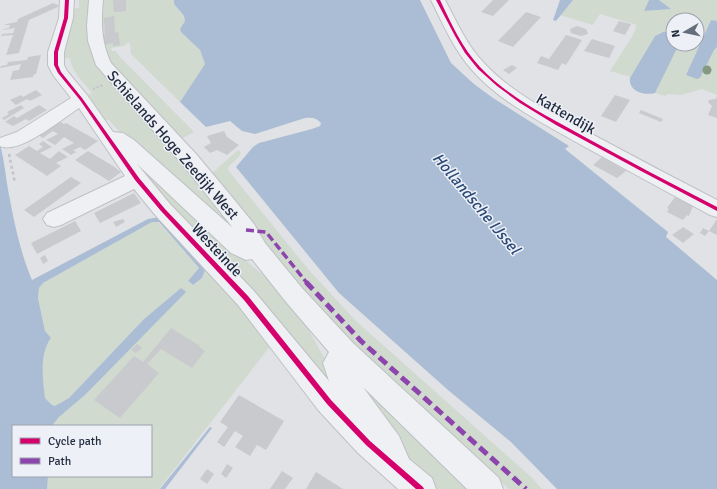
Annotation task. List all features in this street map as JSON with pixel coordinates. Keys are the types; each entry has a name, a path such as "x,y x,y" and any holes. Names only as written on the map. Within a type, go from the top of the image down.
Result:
{"street":[{"name":"Westeinde","path":"67,0 66,18 56,52 56,65 59,72 81,99 137,179 163,210 246,298 329,402 368,443 421,489"},
{"name":"Schielands Hoge Zeedijk West","path":"96,0 94,38 97,51 104,65 190,160 225,202 246,230 257,248 294,295 344,351 488,489"},
{"name":"Kattendijk","path":"438,0 467,52 478,68 502,87 533,109 717,209"},
{"path":"7,142 24,136 81,99"},
{"name":"Westeinde","path":"108,137 115,137 127,144 239,247 246,251 257,248"},
{"path":"54,218 137,179"},
{"path":"344,351 336,363 338,371 342,380 389,446 394,456 394,466"}],"path":[{"path":"7,142 15,183"}],"shaded area":[{"path":"79,0 94,0 91,35 156,130 240,237 121,133 109,120 105,120 85,96 92,93 75,72 70,58 61,59 72,9 79,8"},
{"path":"104,0 174,0 174,4 184,17 185,21 180,29 181,32 200,50 205,64 180,102 131,54 130,44 128,42 124,46 111,48 112,51 116,51 120,57 194,132 179,140 109,64 101,48"},
{"path":"573,0 649,0 644,11 671,9 659,0 717,0 717,21 711,20 705,33 705,12 665,12 665,32 655,36 631,77 610,71 633,35 637,25 600,14 593,25 560,15"},
{"path":"717,47 717,95 702,89 681,95 668,94 665,96 655,93 674,52 696,52 686,75"},
{"path":"238,150 241,152 240,155 230,165 228,170 308,269 356,321 531,477 542,489 509,489 373,365 303,292 210,175"},
{"path":"130,154 204,225 276,286 307,327 335,377 360,416 167,208"},
{"path":"152,222 158,222 199,268 188,282 193,285 202,278 206,268 223,283 271,345 159,489 47,489 48,477 152,477 152,425 53,425 59,417 85,395 154,323 181,288 144,319 69,398 55,406 45,398 43,359 47,344 51,338 45,332 38,297 39,288 43,283"},
{"path":"349,370 477,489 434,489 419,474"}],"water":[{"name":"Hollandsche IJssel","path":"174,0 420,0 451,63 474,84 493,98 569,146 565,149 668,232 666,237 717,280 717,489 557,489 511,442 448,390 339,293 236,167 253,147 259,143 312,129 320,126 321,123 314,118 305,118 255,134 242,131 230,121 206,127 180,102 205,64 200,50 181,32 180,29 185,21 184,16 174,4"},
{"path":"560,0 573,0 556,21 553,20"},
{"path":"649,0 659,0 671,9 644,11"},
{"path":"711,20 717,21 717,47 700,78 697,79 686,75 696,52 705,52 705,33"},
{"path":"665,32 665,52 675,52 655,93 646,94 638,92 634,89 630,82 630,78 655,36"},
{"path":"0,144 16,230 32,280 148,219 160,217 206,268 202,278 193,285 188,281 199,268 159,222 152,222 43,283 39,288 38,298 45,331 51,338 47,344 43,359 45,398 55,406 69,398 144,319 181,288 186,292 85,395 59,417 53,425 12,425 12,477 48,477 47,489 0,489"},
{"path":"210,427 212,428 165,489 160,489"}],"building":[{"path":"113,0 126,0 126,11 114,12"},
{"path":"493,0 509,0 493,16 481,12"},
{"path":"53,3 60,6 29,20 19,53 6,55 13,35 1,36 2,34 13,33 15,28 3,30 9,28 10,25 5,25 17,22 18,19"},
{"path":"526,12 541,17 513,47 498,41"},
{"path":"114,16 115,33 118,32 120,45 113,46 113,43 103,45 102,35 105,35 104,18"},
{"path":"619,21 631,24 625,35 613,31"},
{"path":"577,26 586,29 588,34 581,36 571,33 570,29"},
{"path":"566,35 582,40 566,65 562,63 558,70 537,63 541,56 549,59"},
{"path":"592,39 615,46 609,58 584,51"},
{"path":"41,55 36,74 34,74 33,77 10,80 13,71 19,70 21,64 0,68 1,66 7,65 8,62 27,60 28,57"},
{"path":"512,65 517,68 509,74 503,70"},
{"path":"36,90 42,95 30,101 27,99 16,105 10,100 21,95 23,97"},
{"path":"615,95 630,100 616,122 601,116"},
{"path":"717,96 717,118 708,115 712,106 708,102 709,100 716,99"},
{"path":"21,105 24,108 4,120 2,118 9,114 7,112"},
{"path":"39,105 47,110 29,121 26,119 13,126 5,122 14,116 17,118"},
{"path":"641,110 663,119 661,122 639,113"},
{"path":"54,118 98,141 85,150 80,147 73,150 76,152 71,155 62,149 74,143 64,137 55,145 46,140 58,134 53,131 43,138 35,133"},
{"path":"224,131 227,137 239,145 227,155 217,150 210,153 204,147 211,143 207,136"},
{"path":"43,141 52,147 40,153 50,159 59,151 68,157 56,163 61,166 47,176 15,155 29,146 37,151 43,147 39,144"},
{"path":"88,151 121,172 109,181 75,160"},
{"path":"602,157 626,171 617,178 593,165"},
{"path":"71,177 81,183 34,217 24,210"},
{"path":"134,193 141,203 100,223 94,213"},
{"path":"675,197 693,206 689,216 687,215 683,220 667,212 669,209 667,208"},
{"path":"123,219 125,222 116,227 113,222"},
{"path":"717,219 717,235 709,231"},
{"path":"75,221 81,231 37,254 31,243"},
{"path":"683,227 694,234 683,243 672,235"},
{"path":"703,228 709,231 705,236 700,233"},
{"path":"45,255 48,261 43,264 40,258"},
{"path":"171,328 200,346 199,347 205,351 192,368 161,349 147,364 159,373 120,418 94,400 134,356 143,362"},
{"path":"137,344 142,348 136,353 131,350"},
{"path":"239,395 284,421 266,450 257,445 250,456 235,447 243,436 235,431 224,447 217,442 228,427 220,422"},
{"path":"227,464 233,468 226,478 221,474"},
{"path":"207,469 214,474 207,484 200,479"},
{"path":"282,471 293,478 285,489 270,489"},
{"path":"316,472 343,489 306,489"}],"marked path":[{"path":"246,230 266,232 310,287 361,341 526,489"}],"cycle path":[{"path":"67,0 66,18 56,52 56,65 59,72 81,99 137,179 163,210 246,298 329,402 368,443 421,489"},
{"path":"438,0 456,36 467,53 479,68 498,86 521,102 558,124 717,209"}]}
